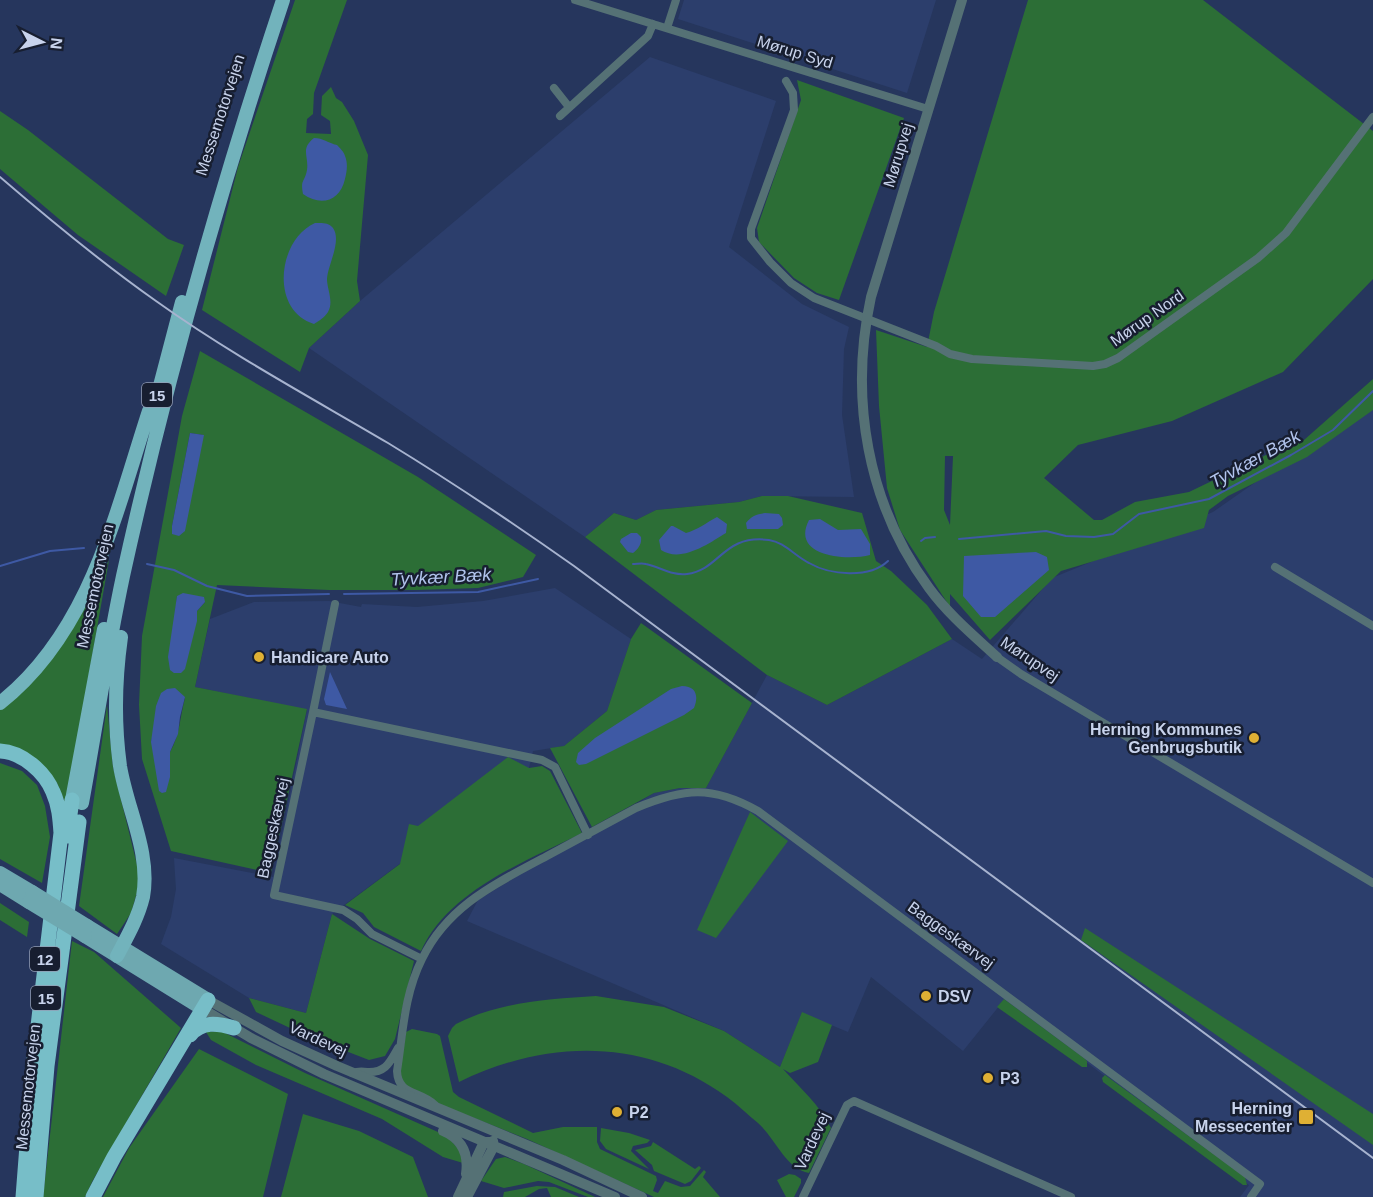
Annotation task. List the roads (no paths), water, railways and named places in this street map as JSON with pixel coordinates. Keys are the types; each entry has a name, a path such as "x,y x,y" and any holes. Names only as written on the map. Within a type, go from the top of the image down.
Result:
{"highway":[{"name":"Messemotorvejen","path":"25,1197 43,1023 77,801 120,551 161,375 195,253 232,133 278,0"},
{"name":"Messemotorvejen","path":"36,1197 47,1066 77,801 123,578 163,407 203,256 284,0"},
{"path":"0,703 57,642 77,611 91,583 105,548 161,375"},
{"path":"119,951 138,915 144,876 141,847 121,767 115,699 117,662 163,407"},
{"name":"12","path":"0,751 24,759 41,773 53,791 59,809 61,833 33,1068 25,1197"},
{"path":"93,1197 205,1004"},
{"path":"177,1052 194,1030 202,1025 220,1024 234,1028"}],"main road":[{"name":"Vardevej","path":"0,873 31,897 205,1004"},
{"name":"Vardevej","path":"0,884 31,897"}],"street":[{"name":"Mørup Syd","path":"575,0 928,109"},
{"path":"667,28 676,0"},
{"name":"Mørupvej","path":"962,0 877,273 866,319 861,362 862,414 867,448 878,490 894,531 930,589 955,618 997,657 1021,674 1373,883"},
{"path":"560,116 648,36 653,24"},
{"path":"786,81 793,93 794,110 751,229 751,238 791,284 814,298 866,319"},
{"path":"554,88 569,107"},
{"name":"Mørup Nord","path":"866,319 936,346 950,354 972,359 1094,366 1105,364 1118,358 1258,258 1286,233 1373,117"},
{"path":"1275,567 1373,626"},
{"name":"Baggeskærvej","path":"335,604 274,896 343,910 357,919 372,934 422,959"},
{"path":"313,712 542,760 555,767 588,835"},
{"name":"Baggeskærvej","path":"439,1109 428,1098 400,1085 397,1080 397,1071 406,1003 422,959 439,932 462,907 485,889 636,808 683,791 709,792 739,800 758,811 1260,1184 1251,1197"},
{"name":"Vardevej","path":"205,1004 234,1028 324,1074 616,1191 642,1197"},
{"name":"Vardevej","path":"205,1004 352,1073 439,1109 491,1140 616,1191"},
{"name":"Baggeskærvej","path":"352,1073 360,1070 384,1069 392,1060 399,1045"},
{"path":"372,1094 376,1101 450,1134 459,1141 465,1151 467,1161 462,1195"},
{"name":"Vardevej","path":"804,1196 849,1103 854,1101 861,1102 1071,1197"},
{"path":"462,1195 491,1140"}],"waterway":[{"name":"Tyvkær Bæk","path":"959,539 1046,531 1066,536 1094,537 1113,534 1139,514 1209,499 1291,455 1333,430 1373,391"},
{"name":"Tyvkær Bæk","path":"921,541 935,537"},
{"name":"Tyvkær Bæk","path":"633,564 651,565 671,573 687,574 707,566 741,542 754,540 774,541 809,563 838,572 871,571 888,561"},
{"name":"Tyvkær Bæk","path":"0,566 50,551 84,548"},
{"name":"Tyvkær Bæk","path":"147,564 174,570 207,586 247,596 329,594"},
{"name":"Tyvkær Bæk","path":"344,594 478,592 538,579"}],"railway":[{"path":"0,177 96,256 184,320 241,357 412,458 574,566 1373,1158"}],"place":[{"name":"Handicare Auto","path":"259,657"},
{"name":"Herning Kommunes Genbrugsbutik","path":"1254,738"},
{"name":"DSV","path":"926,996"},
{"name":"P3","path":"988,1078"},
{"name":"P2","path":"617,1112"},
{"name":"Herning Messecenter","path":"1306,1117"}]}
